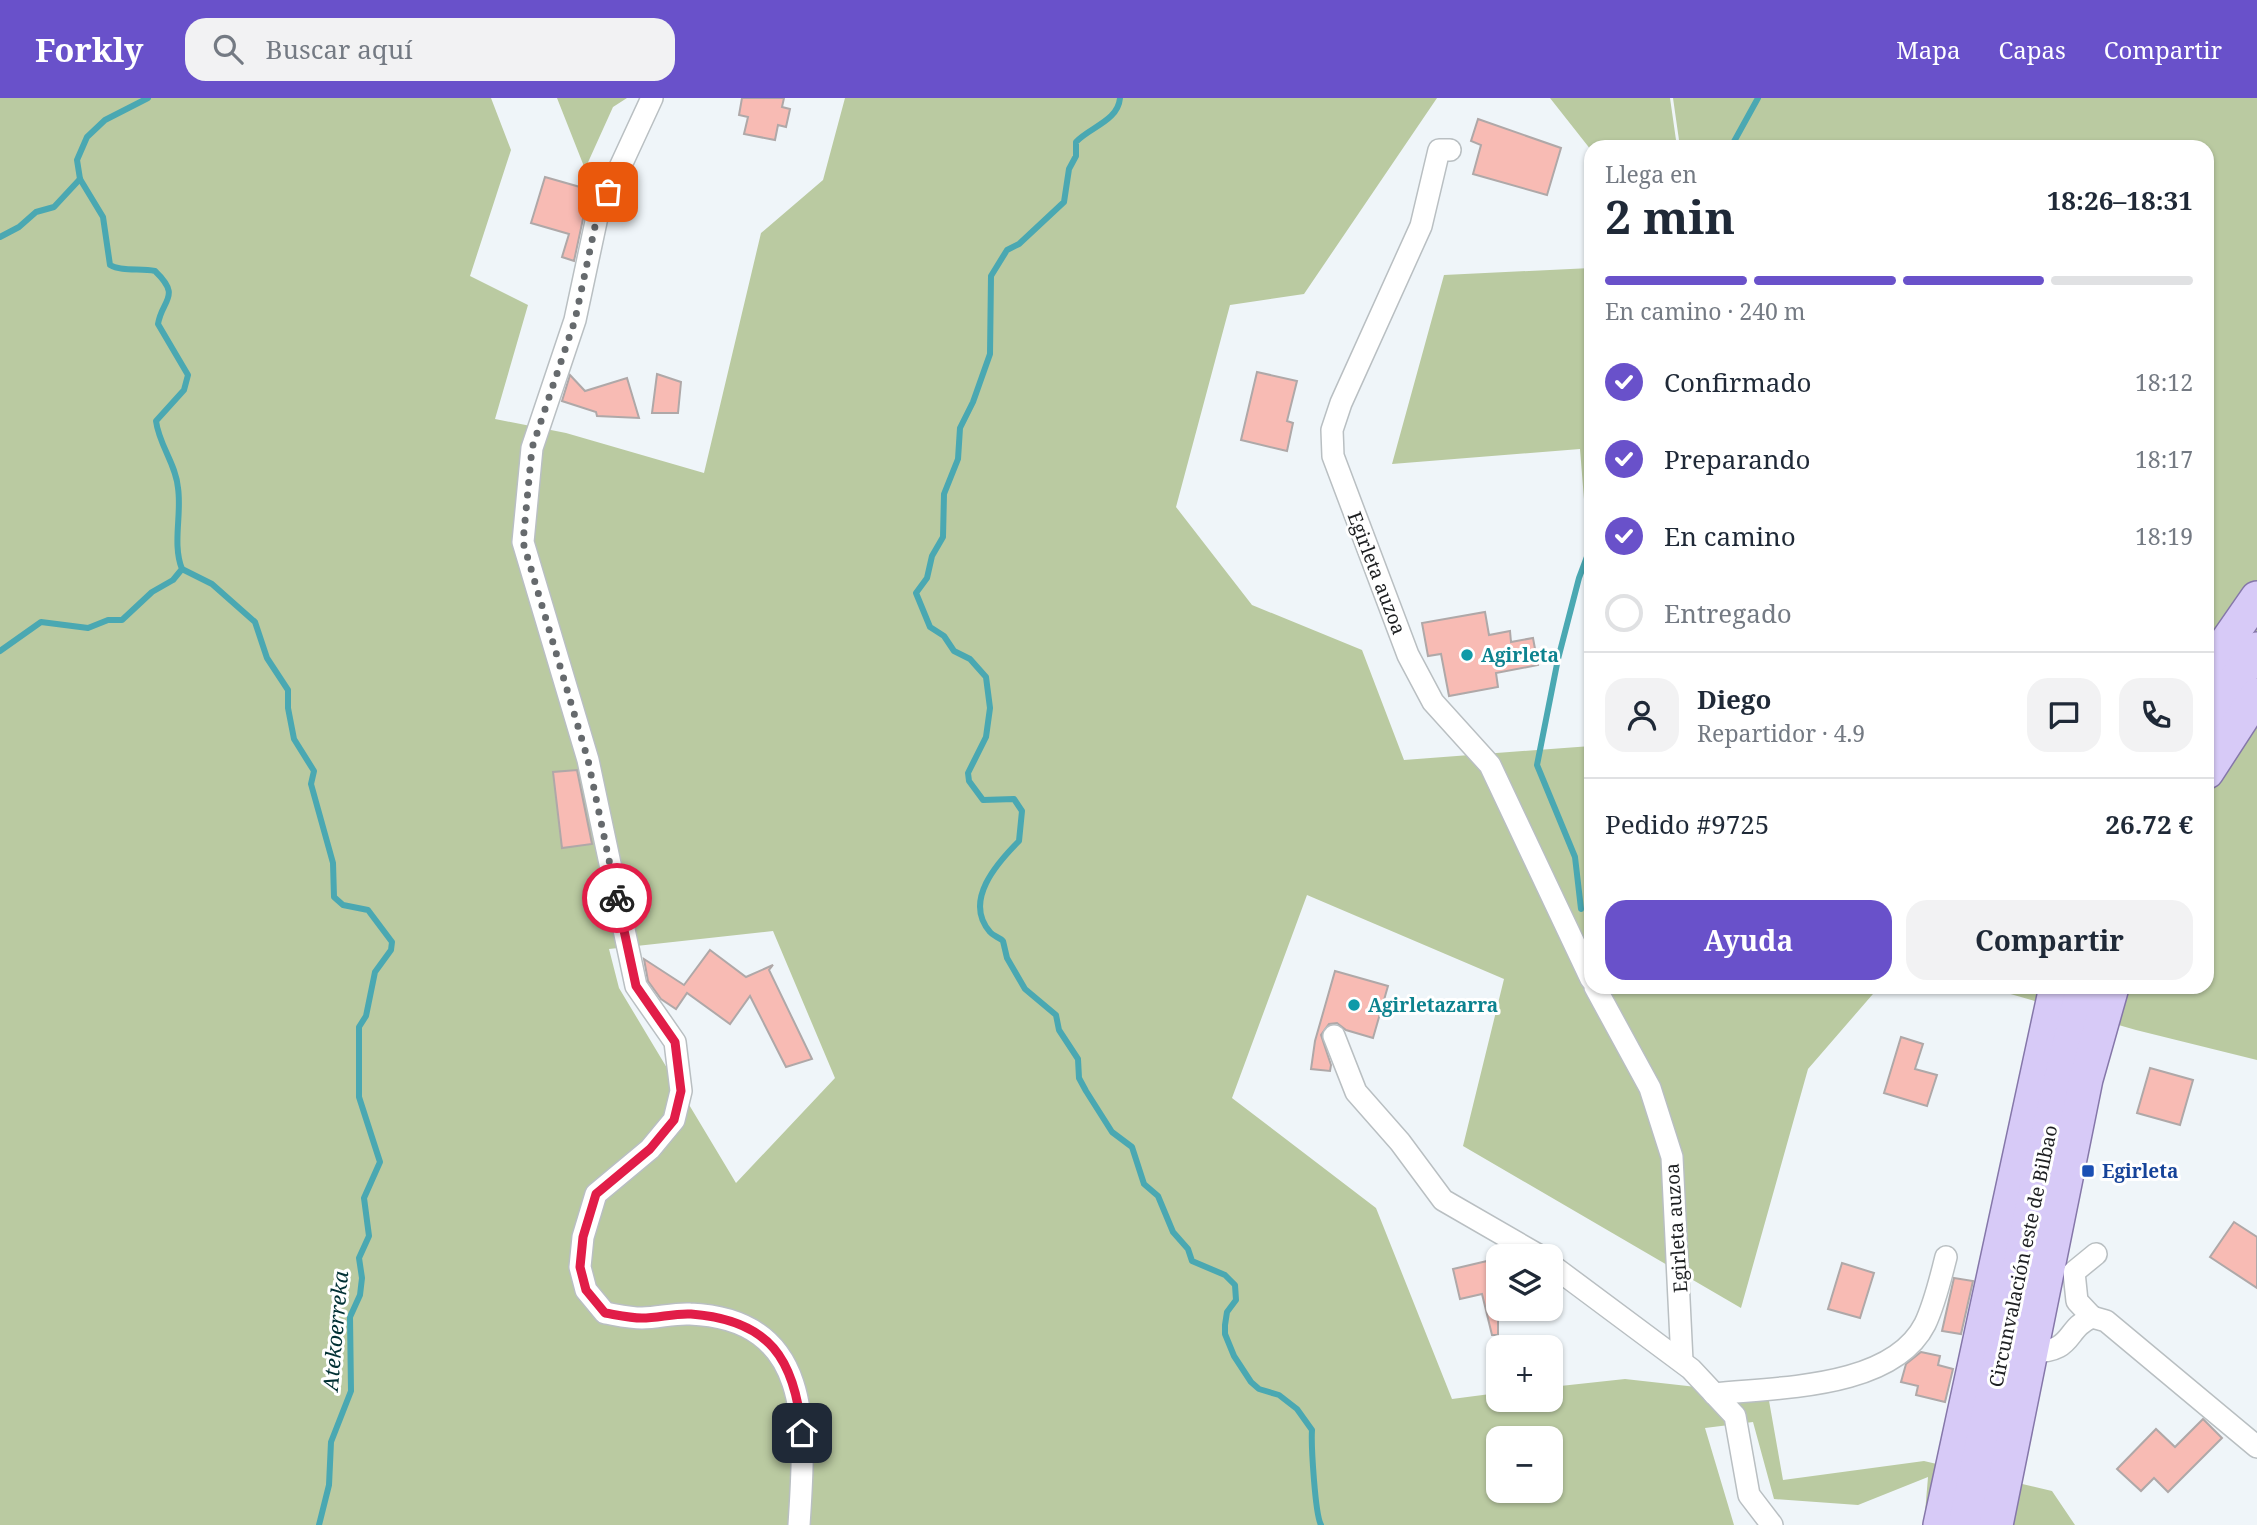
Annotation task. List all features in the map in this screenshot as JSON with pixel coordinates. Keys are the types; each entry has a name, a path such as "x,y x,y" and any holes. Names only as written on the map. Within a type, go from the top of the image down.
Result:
{"main road":[{"path":"2214,660 2257,598"},
{"path":"2214,711 2257,649"},
{"path":"2214,761 2257,695"},
{"name":"Circunvalación este de Bilbao","path":"1940,1525 2054,994"},
{"name":"Circunvalación este de Bilbao","path":"1965,1525 2047,1137 2082,994"},
{"path":"1996,1525 2086,1079 2110,994"}],"street":[{"path":"652,98 597,217 575,320 532,448 524,511 523,542 588,760 636,986 675,1042 681,1091 674,1120 650,1149 596,1194 583,1237 580,1267 586,1290 605,1313 640,1318 690,1314 733,1322 763,1336 786,1362 799,1395 804,1452 799,1525"},
{"name":"Egirleta auzoa","path":"1451,150 1439,150 1421,226 1341,403 1332,430 1333,456 1408,655 1433,702 1490,765 1584,964"},
{"name":"Egirleta auzoa","path":"1599,994 1650,1088 1672,1157 1682,1361"},
{"path":"1334,1036 1356,1092 1400,1142 1443,1200 1519,1244"},
{"path":"2087,1250 2074,1272 2077,1301 2092,1317 2106,1321 2257,1447"},
{"path":"1714,1394 1844,1377 1877,1368 1892,1360 1909,1346 1924,1325 1946,1257"},
{"path":"1563,1274 1682,1361 1735,1416 1749,1495 1772,1525"},
{"path":"2031,1352 2057,1349 2074,1334 2080,1322 2092,1317"}],"green space":[{"path":"0,98 491,98 511,150 470,276 528,305 495,419 566,433 704,473 761,233 823,180 845,98 1437,98 1304,294 1230,305 1176,507 1252,605 1362,650 1404,760 1584,747 1584,994 1873,994 1808,1069 1741,1308 1463,1146 1504,979 1307,895 1232,1098 1376,1208 1452,1399 1486,1395 1486,1412 1563,1412 1563,1386 1625,1379 1768,1395 1783,1480 1924,1461 2052,1491 2075,1525 1924,1525 1928,1477 1858,1505 1774,1499 1753,1422 1705,1428 1734,1525 0,1525","holes":["773,931 835,1078 736,1183 619,988 609,949"]},
{"path":"557,98 627,98 613,107 585,169"},
{"path":"1550,98 1670,98 1676,140 1584,141"},
{"path":"1673,98 2257,98 2257,1060 2136,1030 2010,994 2214,994 2214,140 1679,140"},
{"path":"1584,268 1584,499 1580,449 1392,464 1444,275"}],"building":[{"path":"742,98 784,98 782,107 790,109 786,127 778,125 775,140 744,134 748,117 739,115"},
{"path":"1478,119 1561,148 1547,195 1473,174 1481,145 1471,141"},
{"path":"545,177 594,191 584,214 574,261 562,257 569,234 531,223"},
{"path":"1257,372 1297,381 1287,421 1293,423 1287,451 1241,440"},
{"path":"657,374 681,382 678,413 652,413"},
{"path":"570,375 585,391 627,378 639,418 597,416 596,412 562,401"},
{"name":"Agirleta","path":"1485,612 1489,635 1510,631 1511,642 1533,638 1538,665 1496,673 1498,687 1449,696 1441,654 1428,656 1422,623"},
{"path":"577,770 592,844 562,848 553,772"},
{"path":"710,950 746,977 773,965 769,970 812,1059 786,1067 750,996 730,1024 687,993 676,1009 661,999 648,981 644,959 684,985"},
{"name":"Agirletazarra","path":"1335,971 1388,986 1373,1038 1346,1030 1337,1023 1329,1024 1321,1035 1331,1065 1330,1071 1311,1069 1315,1041"},
{"path":"1901,1037 1923,1044 1915,1069 1937,1075 1927,1106 1884,1093"},
{"path":"2150,1068 2193,1080 2180,1125 2137,1113"},
{"path":"2234,1222 2257,1237 2257,1288 2210,1257"},
{"path":"1486,1261 1486,1310 1482,1294 1460,1299 1453,1269"},
{"path":"1842,1263 1874,1273 1860,1318 1828,1309"},
{"path":"1954,1278 1973,1281 1961,1334 1942,1331"},
{"path":"1489,1321 1498,1321 1498,1335 1492,1335"},
{"path":"1921,1352 1940,1356 1938,1365 1953,1369 1945,1402 1916,1395 1918,1386 1901,1382 1906,1364"},
{"path":"2203,1419 2222,1438 2168,1492 2154,1478 2141,1491 2117,1469 2156,1429 2175,1447"}],"waterway":[{"name":"Atekoerreka","path":"0,651 41,622 88,628 108,620 122,620 152,592 173,580 182,569 177,539 177,479 156,421 184,390 188,375 158,324 169,293 155,271 110,265 103,217 80,179 77,160 87,137 105,120 148,98"},
{"path":"1120,98 1118,106 1109,118 1076,142 1076,156 1069,169 1064,202 1019,244 1007,250 991,276 990,354 973,402 960,428 958,459 944,494 943,537 932,556 927,578 916,593 930,627 944,636 954,651 970,659 986,677 990,708 986,737 968,773 969,781 983,800 1014,799 1022,811 1019,841 1001,860 986,883 980,908 983,920 991,933 1003,941 1007,958 1025,989 1056,1015 1059,1030 1078,1059 1079,1078 1086,1091 1112,1132 1132,1147 1144,1184 1158,1196 1173,1232 1188,1249 1192,1261 1225,1275 1235,1285 1236,1300 1227,1312 1225,1334 1234,1356 1251,1382 1259,1389 1279,1395 1297,1409 1312,1430 1315,1494 1321,1525"},
{"path":"1735,140 1758,98"},
{"name":"Atekoerreka","path":"0,237 19,227 36,212 54,207 80,179"},
{"path":"1581,909 1575,857 1537,765 1558,659 1584,565"},
{"name":"Atekoerreka","path":"182,569 212,584 255,622 267,658 288,690 288,708 294,739 314,771 311,784 333,863 334,897 343,905 368,910 392,942 391,950 375,972 366,1016 359,1027 359,1097 380,1162 364,1198 369,1236 359,1258 362,1278 360,1295 350,1317 351,1391 331,1442 329,1485 319,1525"}],"way so far":[{"path":"608,192 597,217 575,320 532,448 523,542 588,760 617,898"}],"place":[{"name":"Agirleta","path":"1467,655"},
{"name":"Agirletazarra","path":"1354,1005"},
{"name":"Egirleta","path":"2088,1171"}],"route":[{"path":"617,898 636,986 675,1042 681,1091 674,1120 650,1149 596,1194 583,1237 580,1267 586,1290 605,1313 640,1318 690,1314 733,1322 763,1336 786,1362 799,1395 802,1433"}]}
